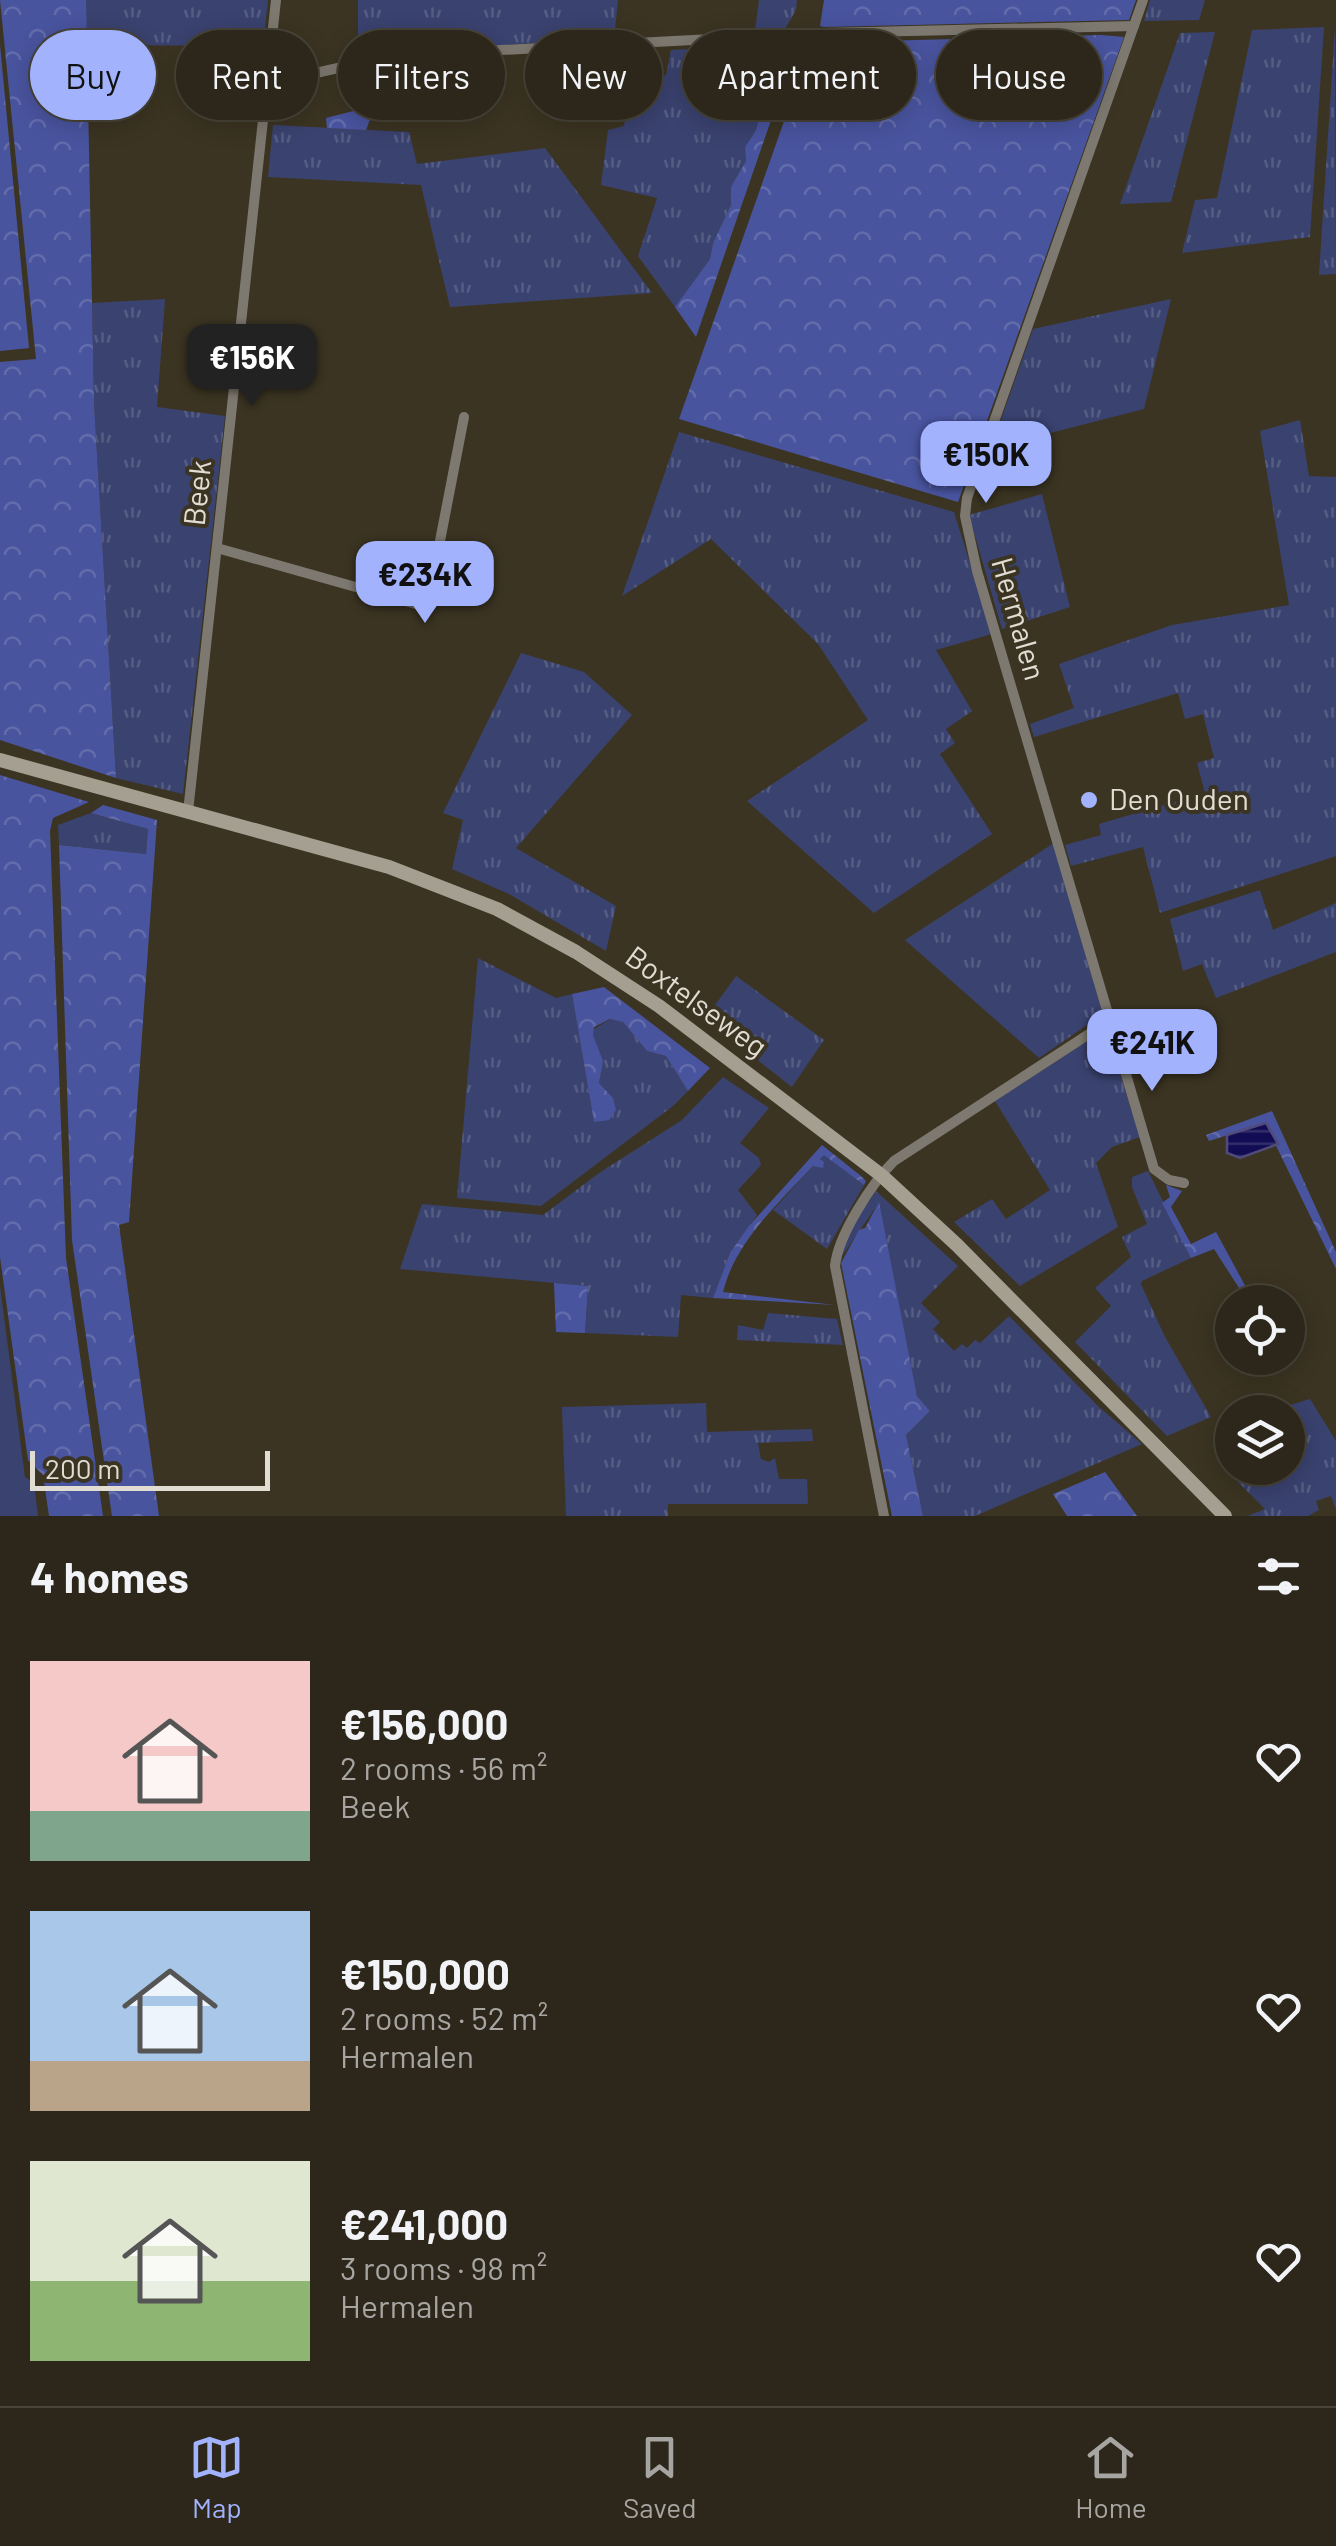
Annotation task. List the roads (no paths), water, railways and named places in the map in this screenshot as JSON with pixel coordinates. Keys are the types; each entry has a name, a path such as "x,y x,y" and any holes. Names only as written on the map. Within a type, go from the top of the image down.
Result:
{"main road":[{"name":"Boxtelseweg","path":"0,760 389,866 543,932 659,1006 882,1175 957,1245 1225,1516"}],"street":[{"name":"Beek","path":"273,30 276,0"},
{"name":"Hermalen","path":"1143,0 967,498 964,516 1154,1168 1169,1180 1184,1182"},
{"path":"318,72 427,54 824,33 1134,26"},
{"name":"Beek","path":"188,812 263,120"},
{"path":"217,548 423,606 428,603 464,417"},
{"path":"884,1516 835,1266 840,1242 894,1161 1109,1021"}],"place":[{"name":"Den Ouden","path":"1089,800"}]}
